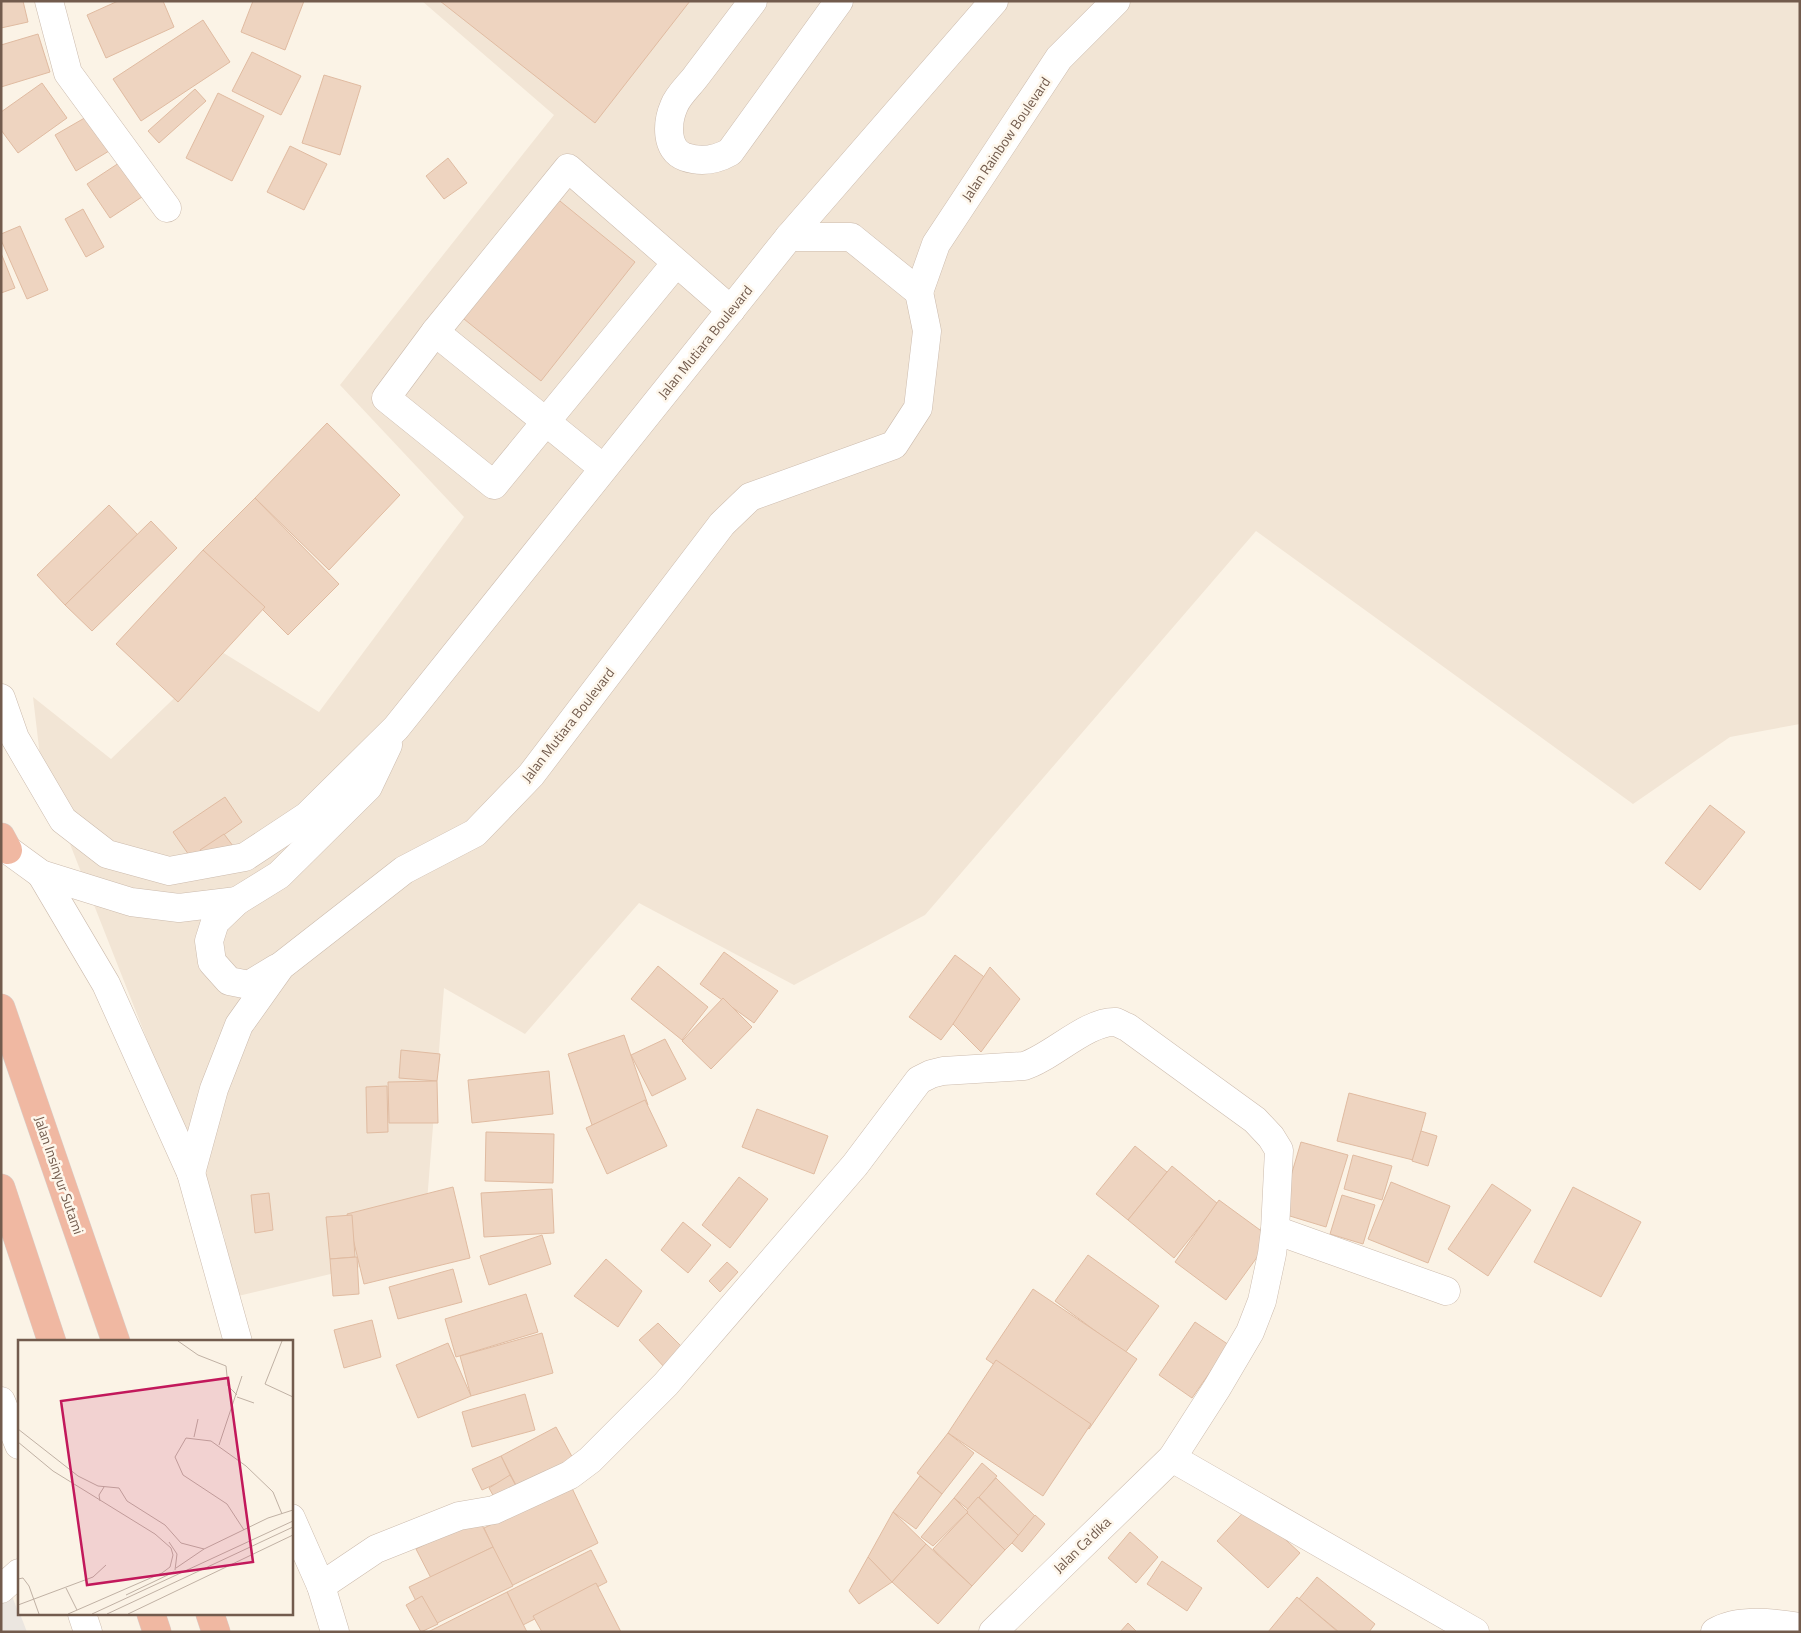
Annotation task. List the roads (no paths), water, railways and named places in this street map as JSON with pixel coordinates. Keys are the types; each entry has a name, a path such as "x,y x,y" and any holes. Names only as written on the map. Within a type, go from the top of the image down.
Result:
{"highway":[{"name":"Jalan Insinyur Sutami","path":"1,1008 115,1340"},
{"path":"1,1188 51,1340"},
{"path":"152,1616 157,1632"},
{"path":"211,1616 216,1632"}],"street":[{"path":"50,1 68,73 167,208"},
{"path":"753,1 674,105 669,129 670,139 674,150 682,156 709,160 720,158 730,152 839,1"},
{"name":"Jalan Rainbow Boulevard","path":"919,292 936,244 1059,58 1116,1"},
{"path":"789,237 988,3"},
{"path":"676,263 494,485 386,398 435,332 568,168 731,310"},
{"path":"789,237 851,237 919,292"},
{"name":"Jalan Mutiara Boulevard","path":"396,728 789,237"},
{"name":"Jalan Mutiara Boulevard","path":"191,1173 208,1106 239,1025 281,966 404,870 475,833 481,827 531,775 722,524 750,497 894,445 918,408 928,331 919,292"},
{"path":"435,332 604,468"},
{"path":"1,698 15,738 63,820 108,854 169,871 245,857 307,816 396,728"},
{"path":"281,966 249,985 228,981 212,962 209,941 215,922 237,901 279,875 368,788 396,728"},
{"path":"4,844 41,874 106,984 191,1173 237,1340"},
{"path":"41,874 131,902 179,908 237,901"},
{"name":"Jalan Ca'dika","path":"321,1586 376,1549 459,1516 494,1510 570,1475 590,1460 666,1384 855,1165 919,1080 943,1071 1024,1066 1035,1062 1096,1026 1116,1022 1127,1027 1255,1120 1271,1137 1279,1150 1272,1254 1262,1301 1250,1332 1172,1458 993,1632"},
{"path":"1274,1230 1446,1291"},
{"path":"1,1401 18,1443"},
{"path":"1172,1458 1475,1632"},
{"path":"292,1520 321,1586 335,1632"},
{"path":"1,1589 18,1574"},
{"path":"83,1616 88,1632"},
{"path":"1715,1632 1723,1627 1745,1624 1800,1627"}]}
